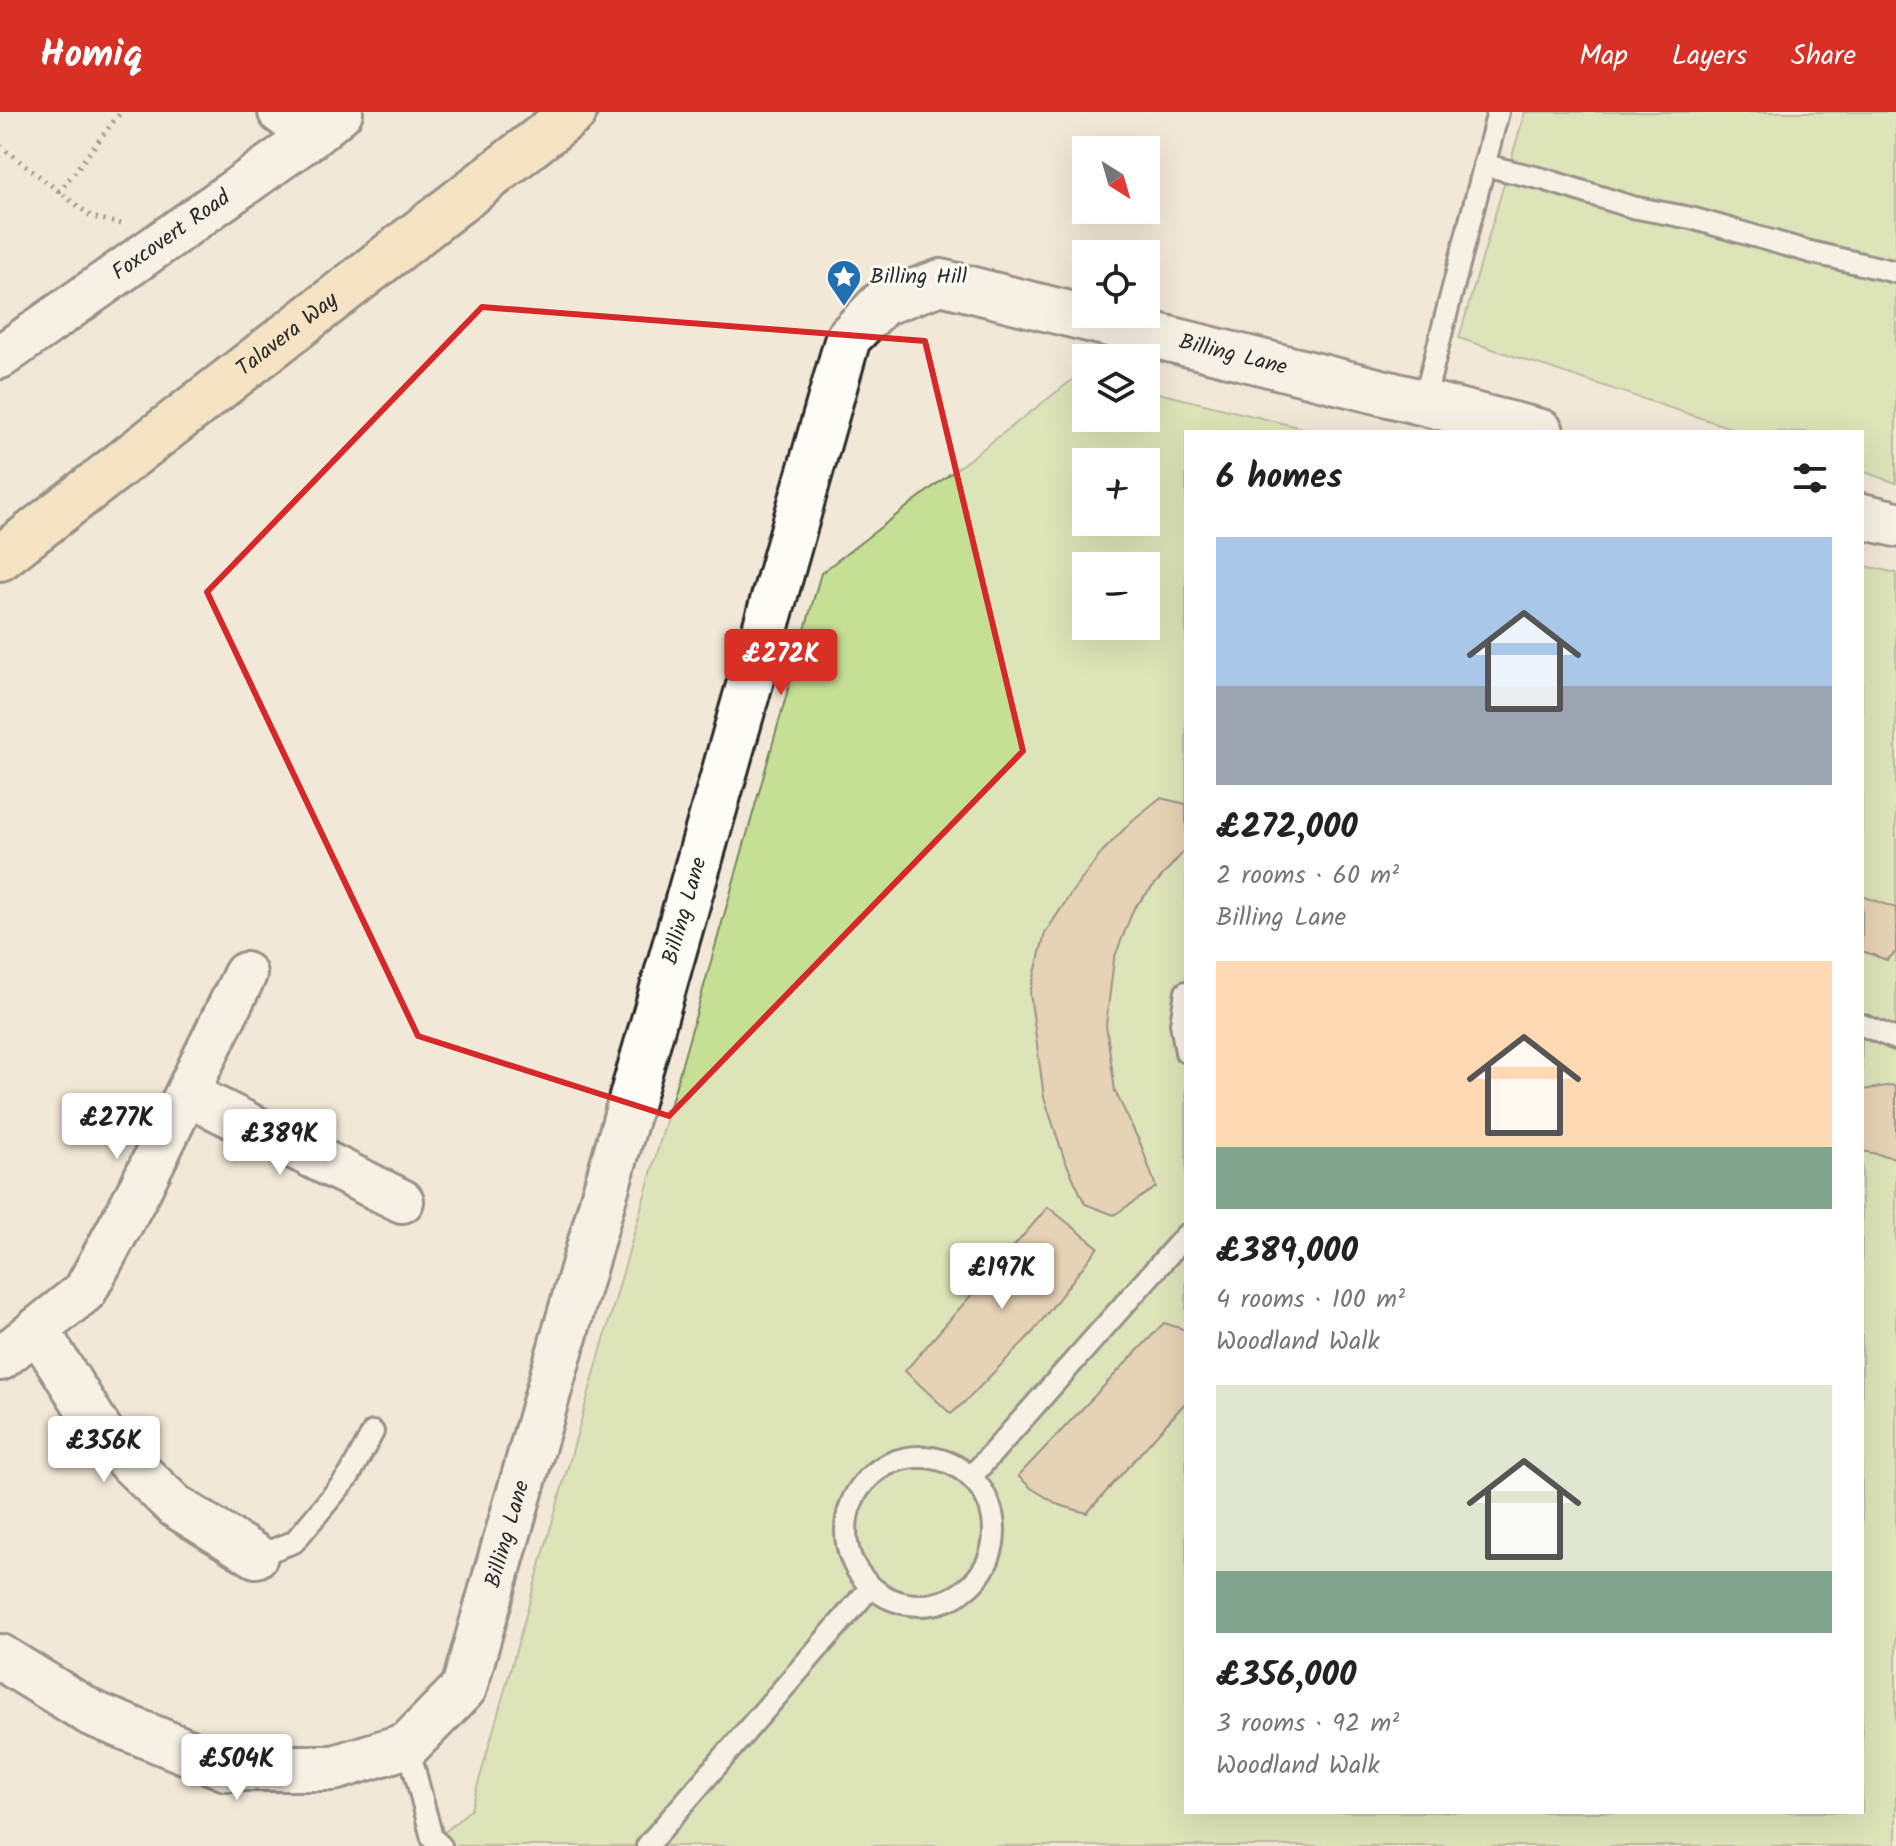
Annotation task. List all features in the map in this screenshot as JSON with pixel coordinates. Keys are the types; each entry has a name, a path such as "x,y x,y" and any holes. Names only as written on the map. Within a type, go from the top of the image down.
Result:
{"main road":[{"name":"Talavera Way","path":"0,558 574,112"}],"street":[{"name":"Foxcovert Road","path":"0,357 154,248 311,120"},
{"name":"Billing Lane","path":"0,1657 91,1713 227,1768 334,1768 408,1745 464,1688 848,338 882,303 941,282 1533,430"},
{"path":"1864,516 1896,524"},
{"path":"0,1359 85,1291 245,974"},
{"path":"187,1094 402,1201"},
{"path":"37,1329 108,1442 175,1506 256,1556"}],"lane":[{"path":"1424,401 1498,112"},
{"path":"1484,165 1543,179 1632,207 1691,218 1810,252 1896,272"},
{"path":"1184,1004 1181,1023 1184,1040"},
{"path":"1864,1026 1896,1039"},
{"path":"971,1477 1184,1237"},
{"path":"256,1556 294,1542 349,1476 373,1432"},
{"path":"929,1457 952,1463 971,1477 985,1495 993,1516 994,1540 988,1562 975,1581 957,1596 935,1604 912,1605 890,1599 871,1587 855,1568 847,1547 846,1523 852,1500 865,1481 883,1466 906,1458 929,1457"},
{"path":"647,1846 871,1587"},
{"path":"408,1745 430,1843"}],"path":[{"path":"59,192 121,112"},
{"path":"0,146 92,217 131,226 154,248"}],"highlighted area":[{"path":"482,307 925,341 1023,751 669,1116 418,1036 207,592"}],"green space":[{"path":"1525,112 1896,112 1896,483 1864,472 1864,430 1737,430 1459,338"},
{"path":"1072,380 1072,432 1160,432 1160,393 1311,430 1184,430 1184,1814 1864,1814 1864,565 1896,573 1896,1846 429,1846 471,1809 821,573"}],"building":[{"path":"1160,798 1184,804 1184,851 1134,908 1114,959 1106,1025 1115,1091 1141,1145 1156,1187 1114,1215 1085,1204 1064,1158 1044,1097 1030,993 1045,933 1103,851"},
{"path":"1864,897 1896,908 1896,952 1887,960 1864,952"},
{"path":"1892,1085 1896,1088 1896,1158 1864,1151 1864,1090"},
{"path":"1048,1207 1098,1247 1033,1332 951,1414 905,1371"},
{"path":"1164,1323 1184,1329 1184,1404 1087,1513 1059,1505 1018,1476"}],"place":[{"name":"Billing Hill","path":"844,308"}]}
